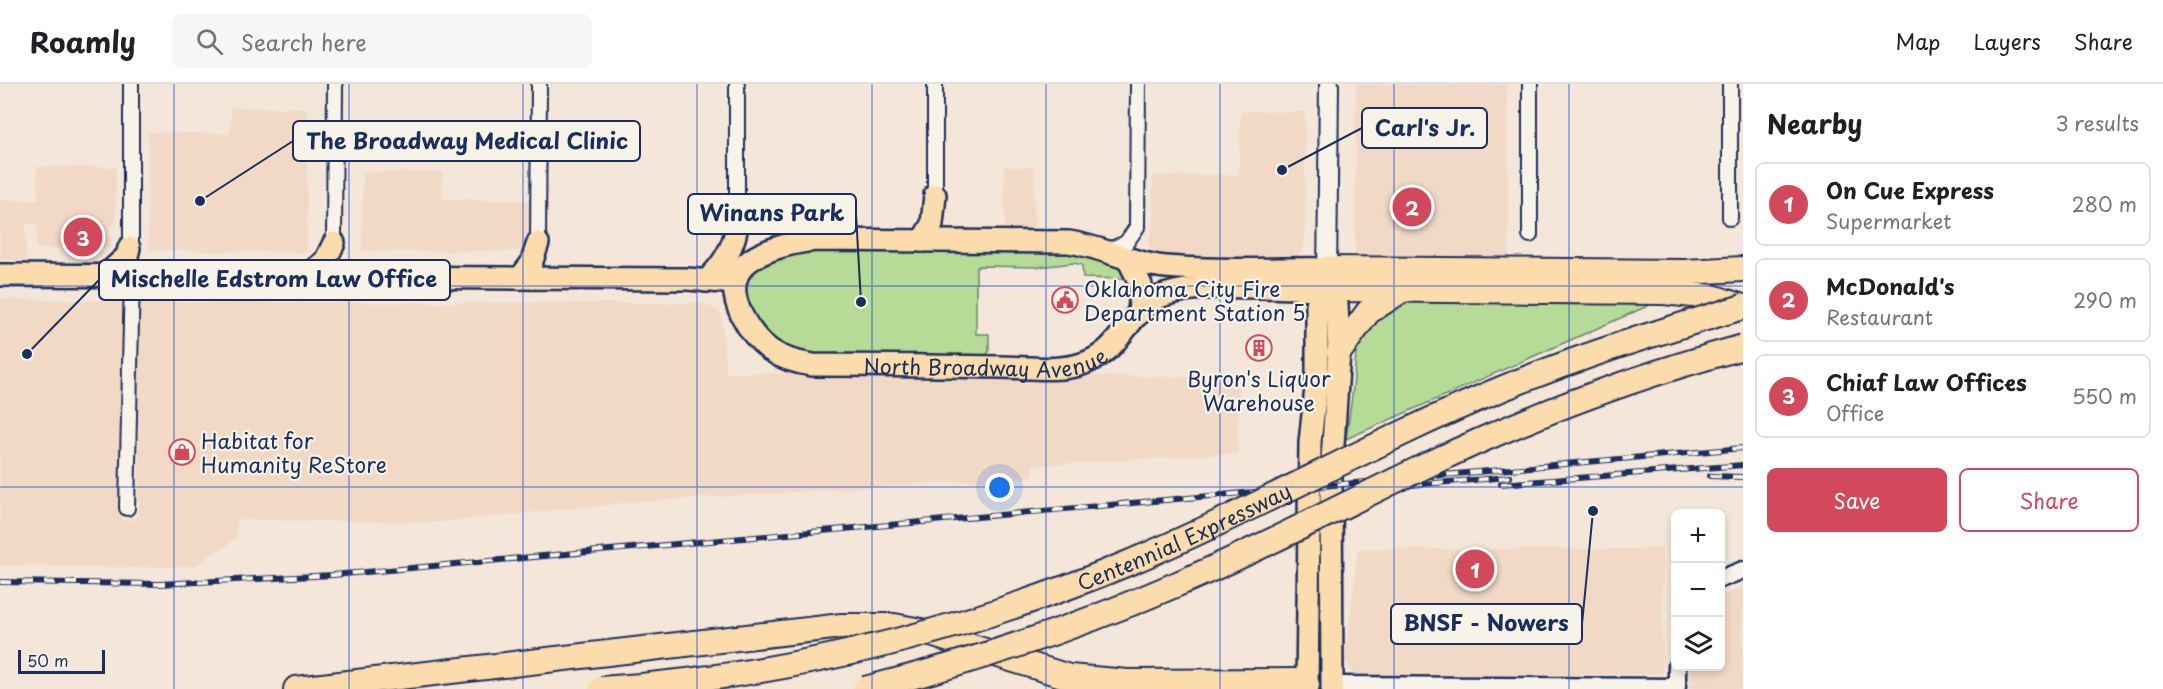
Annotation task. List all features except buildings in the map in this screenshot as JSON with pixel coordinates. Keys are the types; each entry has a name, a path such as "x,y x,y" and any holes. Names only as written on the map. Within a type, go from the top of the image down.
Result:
{"highway":[{"path":"1327,279 1743,269"},
{"path":"1327,279 1399,292 1664,292 1712,297 1743,307"},
{"path":"1338,351 1368,312 1399,292"},
{"name":"Centennial Expressway","path":"601,689 687,681 806,662 905,639 1015,607 1117,568 1194,534 1499,390 1579,358 1743,307"},
{"name":"Centennial Expressway","path":"865,689 972,661 1096,618 1177,585 1518,424 1671,367 1743,346"},
{"path":"296,689 842,626 894,626 921,631 1069,677 1128,682 1296,681 1305,688"}],"main road":[{"path":"1327,279 1337,304 1338,351 1331,476 1332,687 1305,688 1310,442 1317,379 1317,304 1327,279 1329,84"},
{"path":"921,241 933,224 935,195"},
{"path":"706,281 719,268 729,252 737,226"},
{"path":"0,275 520,278 735,283 739,272 750,260 796,242 921,241 1069,243 1106,251 1129,261 1165,267 1327,279"},
{"path":"306,276 324,261 334,243"},
{"path":"520,278 531,264 538,243"},
{"path":"106,275 127,256 129,248"},
{"path":"1129,261 1141,285 1139,314"},
{"name":"North Broadway Avenue","path":"735,283 742,317 769,349 796,362 813,365 1063,367 1082,364 1102,354 1116,343 1151,302 1167,294 1188,289 1327,279"}],"street":[{"path":"129,248 131,241 131,84"},
{"path":"334,243 335,84"},
{"path":"538,243 539,84"},
{"path":"737,84 737,226"},
{"path":"935,84 935,195"},
{"path":"1106,251 1126,243 1137,227 1139,203 1138,84"},
{"path":"1530,84 1530,235"},
{"path":"1730,84 1730,218"},
{"path":"127,508 132,275"},
{"path":"1725,577 1743,570"},
{"path":"1332,687 1677,688 1677,671"}],"shaded area":[{"path":"1356,84 1507,84 1509,259 1355,257"},
{"path":"231,107 307,108 307,252 148,250 148,132 230,134"},
{"path":"1240,111 1305,112 1305,246 1297,257 1155,255 1148,243 1153,228 1152,176 1239,175"},
{"path":"37,167 116,167 116,222 109,227 111,248 36,249 37,225 26,224 26,261 0,260 0,200 38,199"},
{"path":"1004,167 1034,167 1035,228 1005,228"},
{"path":"363,172 442,172 442,199 531,200 532,251 362,251"},
{"path":"0,299 123,301 122,520 132,520 139,514 138,302 703,303 717,310 722,317 726,373 1239,377 1238,453 1033,466 1032,477 636,502 441,522 237,520 236,539 195,566 132,568 0,565"},
{"path":"1358,549 1662,549 1662,674 1356,675 1345,661"},
{"path":"1743,586 1743,689 1691,689 1691,671 1725,671 1725,595"}],"green space":[{"path":"842,246 1091,253 1123,269 1125,276 1122,279 1083,278 1082,265 1074,263 1038,267 979,266 976,269 976,334 989,334 989,351 984,358 803,357 770,339 752,316 746,300 746,278 754,268 787,251"},
{"path":"1403,301 1659,301 1346,439 1360,339 1370,323"}],"railway":[{"path":"0,582 159,584 333,575 1743,448"},
{"path":"1501,484 1743,465"},
{"path":"1710,476 1743,477"},
{"path":"1411,485 1510,477"}],"place":[{"name":"Carl's Jr.","path":"1282,170"},
{"name":"The Broadway Medical Clinic","path":"200,201"},
{"name":"McDonald's","path":"1412,207"},
{"name":"Chiaf Law Offices","path":"83,237"},
{"name":"Oklahoma City Fire Department Station 5","path":"1065,300"},
{"name":"Winans Park","path":"861,302"},
{"name":"Byron's Liquor Warehouse","path":"1259,348"},
{"name":"Mischelle Edstrom Law Office","path":"27,354"},
{"name":"Habitat for Humanity ReStore","path":"182,452"},
{"name":"BNSF - Nowers","path":"1593,511"},
{"name":"On Cue Express","path":"1475,569"}]}
